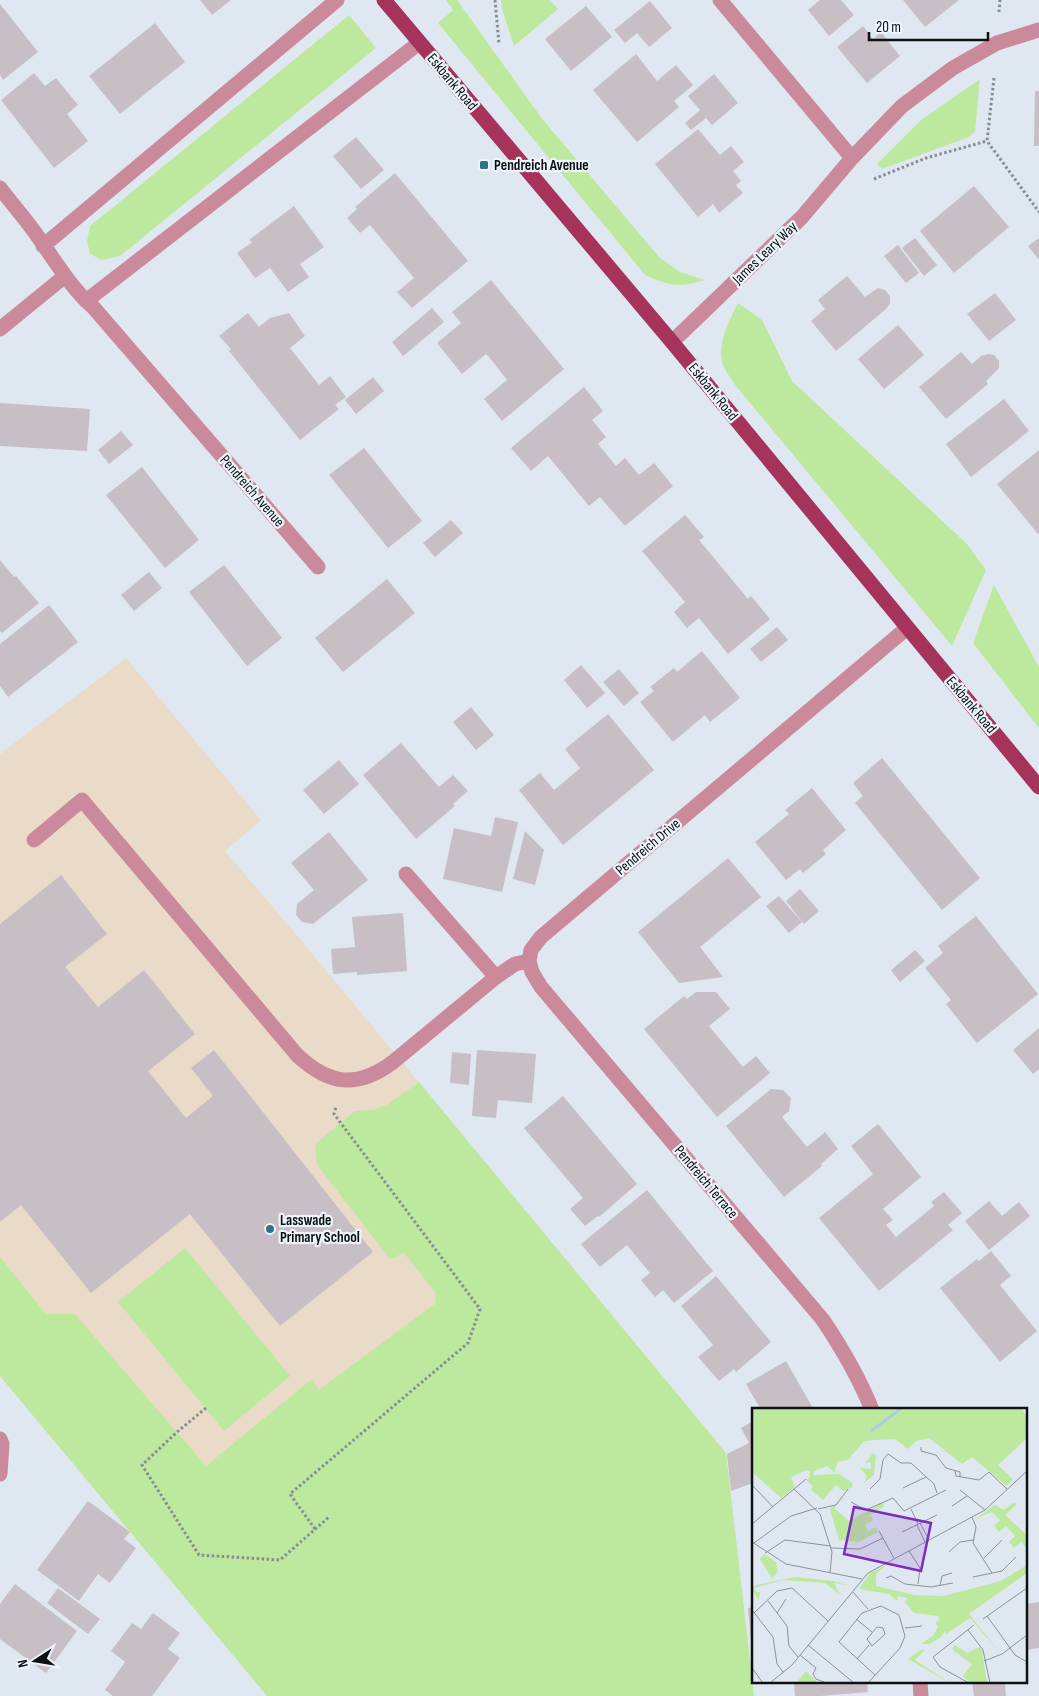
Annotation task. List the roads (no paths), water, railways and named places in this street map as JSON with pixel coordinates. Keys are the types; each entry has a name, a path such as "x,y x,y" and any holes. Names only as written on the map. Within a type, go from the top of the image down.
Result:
{"main road":[{"name":"Eskbank Road","path":"384,0 672,342 1039,787"}],"street":[{"path":"43,246 337,0"},
{"path":"727,2 852,158"},
{"name":"James Leary Way","path":"672,342 802,217 852,158 902,106 953,68 998,43 1039,30"},
{"path":"86,302 419,43"},
{"name":"Pendreich Avenue","path":"0,188 86,302 93,307 318,567"},
{"path":"0,329 65,276"},
{"name":"Pendreich Drive","path":"529,961 531,950 540,937 907,628"},
{"path":"34,840 82,800 297,1055 310,1067 325,1076 342,1080 361,1079 378,1073 496,977 515,964 529,961"},
{"path":"406,874 496,977"},
{"name":"Pendreich Terrace","path":"529,961 532,972 541,987 823,1320 845,1354 863,1387 871,1408"},
{"path":"0,1439 2,1444 0,1474"}],"place":[{"name":"Pendreich Avenue","path":"484,165"},
{"name":"Lasswade Primary School","path":"270,1229"}]}
